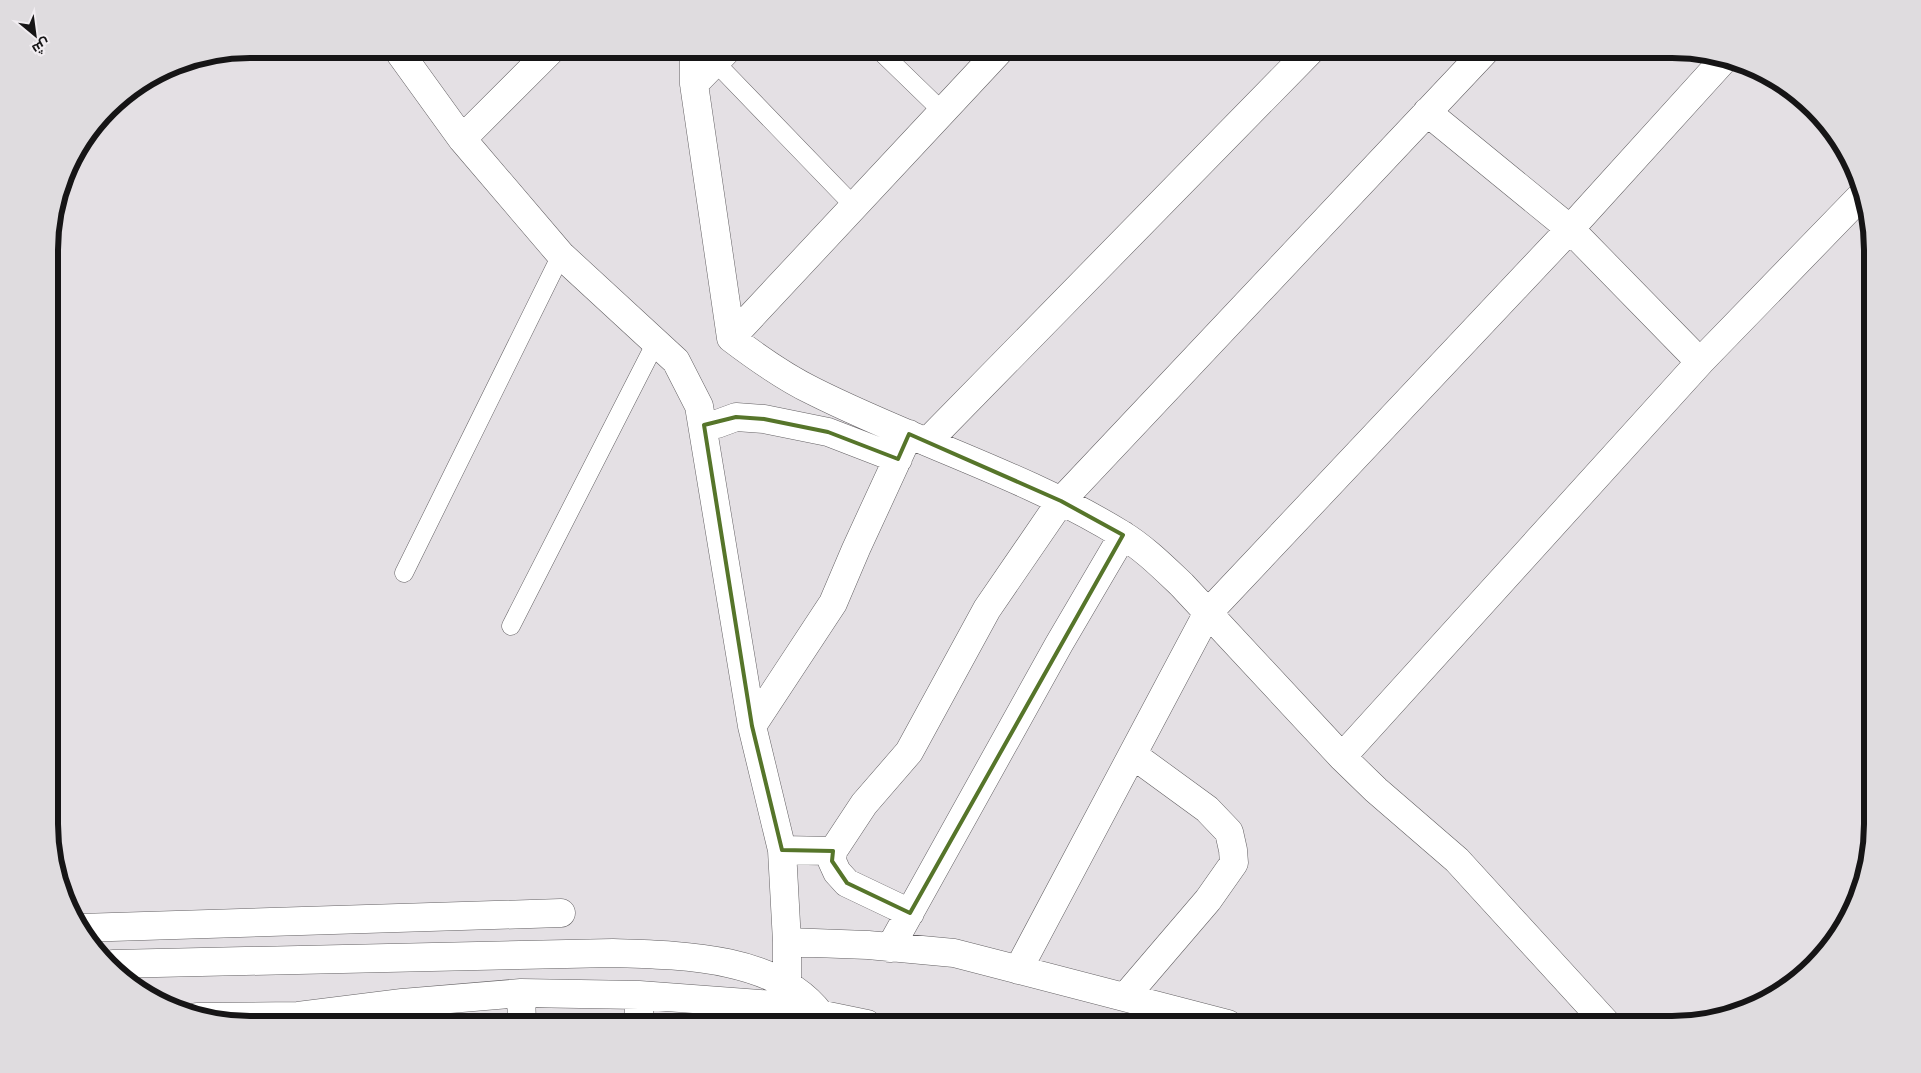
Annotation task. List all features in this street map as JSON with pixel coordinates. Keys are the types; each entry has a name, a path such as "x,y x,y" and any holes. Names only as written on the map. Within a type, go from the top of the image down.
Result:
{"street":[{"path":"404,58 462,139 561,255 676,361 699,406 704,425 752,726 782,850 787,942 780,1004"},
{"path":"462,139 543,58"},
{"path":"709,58 694,84 731,338 756,357 812,391 1061,501 1123,535 1161,565 1182,585 1342,757 1376,790 1457,860 1600,1016"},
{"path":"731,338 993,58"},
{"path":"752,726 833,603 898,459 1303,58"},
{"path":"910,913 847,883 837,872 832,861 833,851 864,804 910,752 987,609 1061,501 1478,58"},
{"path":"1018,970 1208,614 1570,229 1720,64"},
{"path":"1427,112 1570,229 1700,362"},
{"path":"1342,757 1700,362 1857,201"},
{"path":"704,425 717,424 736,417 764,419 828,432 898,459"},
{"path":"890,948 1059,644 1123,535"},
{"path":"1125,997 1208,900 1234,863 1229,832 1207,809 1133,755"},
{"path":"782,850 833,851"},
{"path":"88,928 561,913"},
{"path":"787,942 954,954 1197,1016"},
{"path":"119,964 613,953 690,957 744,968 780,1004"},
{"path":"368,1016 403,1014 522,993 639,994 780,1004 829,1016"},
{"path":"522,993 522,1016"},
{"path":"639,994 639,1016"}],"lane":[{"path":"717,58 854,206"},
{"path":"887,58 942,112"},
{"path":"404,572 561,255"},
{"path":"511,626 656,342"}],"highlighted area":[{"path":"736,417 764,419 828,432 898,459 909,434 1061,501 1123,535 910,913 847,883 832,861 833,851 782,850 752,726 704,425"}]}
